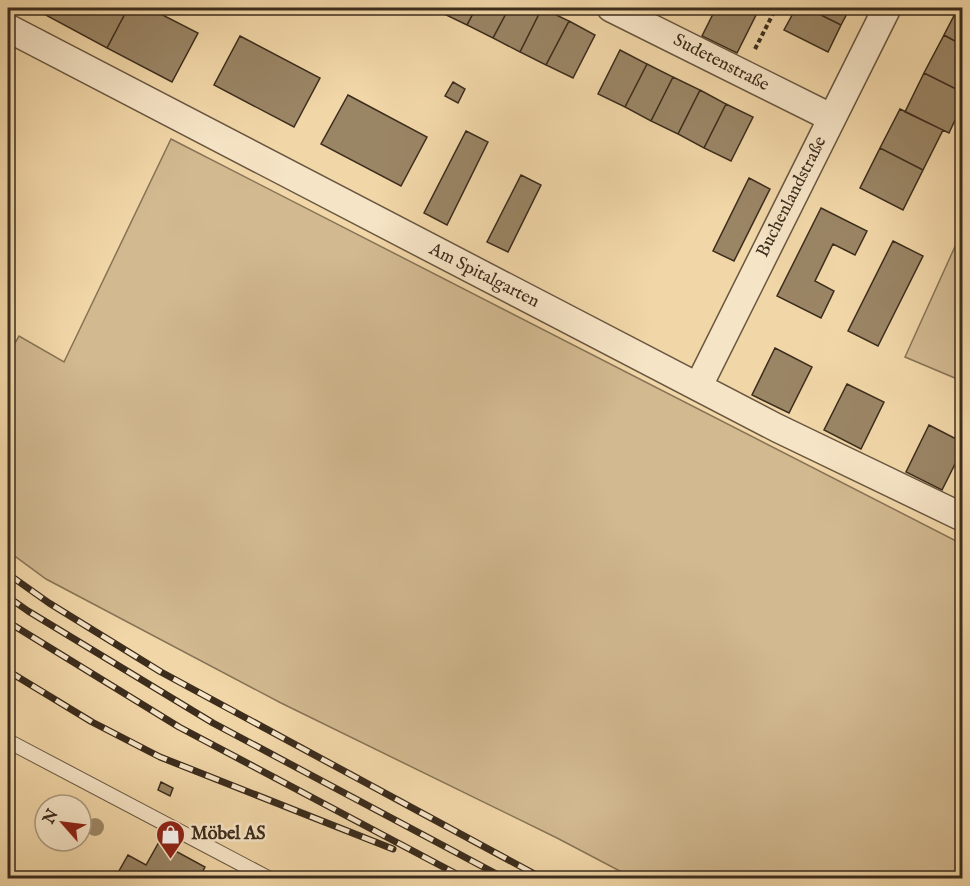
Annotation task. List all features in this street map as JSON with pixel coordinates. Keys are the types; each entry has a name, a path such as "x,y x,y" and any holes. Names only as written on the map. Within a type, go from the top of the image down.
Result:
{"street":[{"name":"Sudetenstraße","path":"611,8 832,118"},
{"name":"Buchenlandstraße","path":"698,387 887,8"},
{"name":"Am Spitalgarten","path":"8,28 777,428 963,517"}],"lane":[{"path":"8,741 268,879"}],"path":[{"path":"742,74 776,8"}],"shaded area":[{"path":"171,139 962,544 962,878 633,878 557,838 281,703 46,579 8,551 8,355 19,336 64,362"},
{"path":"962,231 962,381 905,357"}],"building":[{"path":"45,8 128,8 107,48 42,13"},
{"path":"128,8 149,8 198,33 172,82 107,48"},
{"path":"443,8 476,8 467,25 440,12"},
{"path":"476,8 509,8 493,38 467,25"},
{"path":"509,8 542,8 520,52 493,38"},
{"path":"542,8 569,21 546,65 520,52"},
{"path":"716,8 740,8 756,15 737,53 702,36"},
{"path":"796,8 807,8 841,25 828,52 784,30"},
{"path":"807,8 850,8 841,25"},
{"path":"958,8 962,8 962,45 944,35"},
{"path":"569,21 595,35 573,78 546,65"},
{"path":"944,35 962,45 962,92 924,73"},
{"path":"240,36 320,78 294,127 214,85"},
{"path":"620,50 647,64 625,107 598,94"},
{"path":"647,64 673,77 651,121 625,107"},
{"path":"924,73 962,92 962,105 949,133 905,112"},
{"path":"673,77 700,90 678,134 651,121"},
{"path":"453,82 465,89 458,103 445,96"},
{"path":"700,90 726,104 704,148 678,134"},
{"path":"348,95 427,137 401,186 321,144"},
{"path":"726,104 753,117 731,161 704,148"},
{"path":"900,109 943,130 923,170 880,148"},
{"path":"466,131 488,142 447,225 424,213"},
{"path":"880,148 923,170 903,210 860,188"},
{"path":"521,175 541,185 508,252 487,242"},
{"path":"749,178 770,189 734,261 713,251"},
{"path":"821,208 867,231 855,255 833,244 815,281 834,291 821,318 777,296"},
{"path":"893,241 923,256 878,346 848,331"},
{"path":"775,348 812,367 789,413 752,395"},
{"path":"847,384 884,402 861,449 824,430"},
{"path":"929,425 962,442 962,450 942,490 906,472"},
{"path":"161,782 173,788 170,796 158,790"},
{"name":"Möbel AS","path":"159,842 205,867 199,878 115,878 128,855 146,865"}],"railway":[{"path":"8,574 49,603 161,672 542,878"},
{"path":"8,597 213,723 504,878"},
{"path":"8,622 179,727 464,878"},
{"path":"8,671 92,722 160,757 393,849"}],"place":[{"name":"Möbel AS","path":"170,860"}]}
